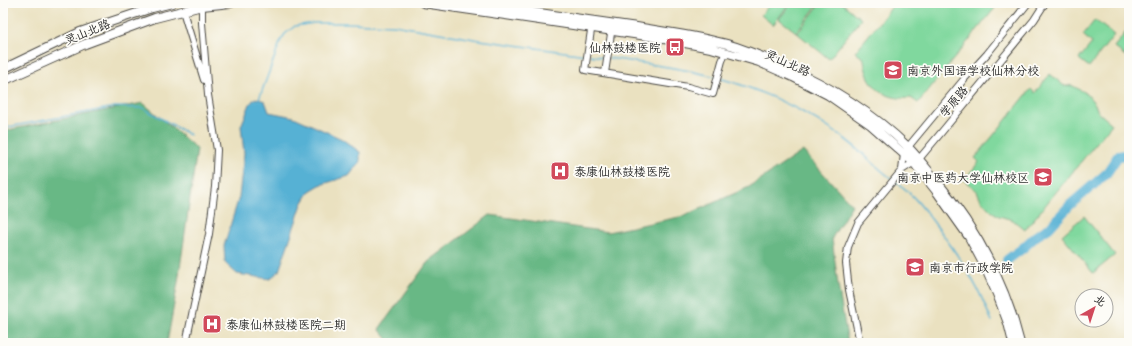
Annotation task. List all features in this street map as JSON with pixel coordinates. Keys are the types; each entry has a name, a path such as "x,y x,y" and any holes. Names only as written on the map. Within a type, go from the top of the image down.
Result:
{"main road":[{"name":"灵山北路","path":"3,69 80,32 152,8 172,3"},
{"name":"灵山北路","path":"3,82 85,44 182,7 231,3"},
{"name":"灵山北路","path":"423,3 592,24"},
{"name":"灵山北路","path":"470,3 592,24 714,40 762,56 828,88 876,120 950,197 963,215 987,256 1002,289 1014,321 1020,343"},
{"name":"灵山北路","path":"612,27 711,48 759,62 828,95 906,151"},
{"name":"灵山北路","path":"916,161 969,237 984,265 1008,323 1013,343"}],"street":[{"name":"学原路","path":"906,151 1028,3"},
{"name":"学原路","path":"860,343 849,290 846,263 848,247 858,223 902,170 916,161 1034,20 1045,3"},
{"path":"186,343 209,234 216,188 216,150 208,95 202,23 203,5"},
{"path":"182,7 208,95"},
{"path":"592,24 585,70 688,87 713,94 726,52"},
{"path":"605,73 612,27"},
{"path":"902,170 906,151"}],"green space":[{"path":"771,3 790,3 773,25 761,15"},
{"path":"792,3 819,3 796,32 779,19"},
{"path":"821,3 842,3 861,19 829,59 797,33"},
{"path":"895,3 989,3 995,8 918,103 911,98 893,97 878,90 869,77 864,59 855,52"},
{"path":"1095,20 1114,35 1089,67 1079,59 1092,43 1083,35"},
{"path":"1129,28 1129,59 1114,47"},
{"path":"1050,74 1063,85 1073,86 1086,93 1095,104 1098,112 1112,124 1025,230 1013,220 999,216 991,211 981,200 977,191 964,180 979,162 975,158 1031,89 1035,93"},
{"path":"143,103 197,149 178,282 167,343 4,343 6,339 3,334 3,131"},
{"path":"803,151 852,205 832,238 848,343 391,343 379,329 428,262 490,215 608,232 684,216 749,187"},
{"path":"1084,216 1115,255 1093,273 1062,235"}],"water":[{"path":"255,98 265,101 269,112 294,117 342,139 360,152 360,162 349,176 320,185 310,191 302,204 279,271 270,279 237,274 225,263 224,246 239,197 244,153 241,126 250,104"}],"waterway":[{"path":"259,99 281,40 285,34 295,26 314,23 394,25 480,40 586,55"},
{"path":"590,55 606,58"},
{"path":"609,58 668,67 716,77"},
{"path":"719,78 766,94 811,116 845,139 892,179"},
{"path":"3,128 115,107 143,108 190,135"},
{"path":"1007,260 1036,236 1049,228 1070,205 1106,174 1118,156 1129,156"},
{"path":"895,181 917,201 952,248 973,281 992,321"}],"place":[{"name":"仙林鼓楼医院","path":"675,47"},
{"name":"南京外国语学校仙林分校","path":"893,70"},
{"name":"泰康仙林鼓楼医院","path":"560,171"},
{"name":"南京中医药大学仙林校区","path":"1043,177"},
{"name":"南京市行政学院","path":"915,267"},
{"name":"泰康仙林鼓楼医院二期","path":"212,324"}]}
